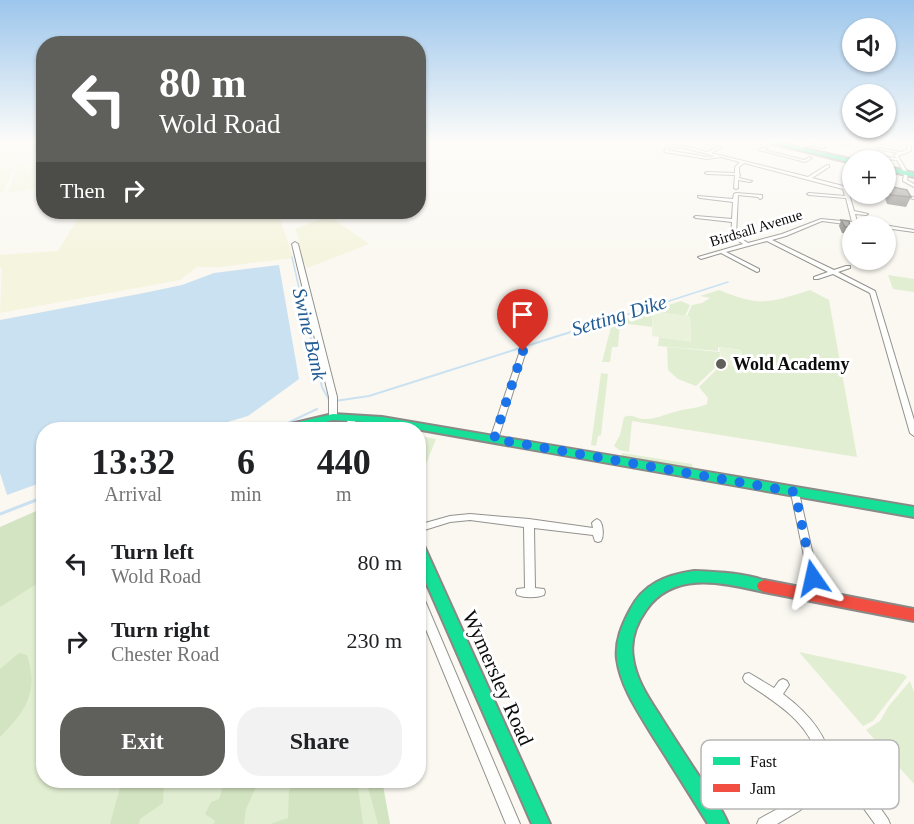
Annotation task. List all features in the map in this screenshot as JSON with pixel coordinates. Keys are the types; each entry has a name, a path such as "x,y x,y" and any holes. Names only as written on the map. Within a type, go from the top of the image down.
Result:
{"street":[{"path":"736,188 737,181"},
{"path":"822,181 842,187"},
{"path":"748,245 733,236 734,221 739,211 736,201 737,193 760,196 760,198"},
{"path":"809,194 842,196"},
{"path":"896,194 914,198"},
{"path":"703,198 736,201"},
{"path":"850,204 853,216"},
{"path":"852,212 866,214"},
{"path":"699,218 734,221"},
{"name":"Birdsall Avenue","path":"701,257 748,245 821,220 842,223"},
{"name":"Birdsall Avenue","path":"896,229 914,231"},
{"path":"767,239 869,289 877,301 914,432"},
{"path":"295,244 333,400 333,417"},
{"path":"722,252 757,270"},
{"path":"816,278 842,269"},
{"path":"494,439 523,351"},
{"path":"313,422 333,417 348,422"},
{"path":"426,431 494,439 914,512"},
{"path":"795,492 817,595"},
{"path":"426,526 470,516 597,531"},
{"path":"529,524 530,592"},
{"name":"Wymersley Road","path":"426,566 541,824"},
{"path":"701,796 635,691 625,658 626,631 642,601 653,590 689,576 724,578 914,615"},
{"path":"426,615 513,824"},
{"path":"748,678 776,696 809,724 818,740"},
{"path":"776,696 783,685"},
{"path":"710,809 719,824"},
{"path":"764,824 789,809"},
{"path":"872,809 883,824"}],"green space":[{"path":"0,181 8,181 5,189 0,194"},
{"path":"12,181 36,181 36,189 7,193"},
{"path":"78,219 280,219 293,258 219,267 197,267 180,280 0,313 2,269 0,268 0,255 58,251"},
{"path":"321,219 333,219 369,244 307,268 297,246 299,239 295,229"},
{"path":"888,275 914,279 914,292 893,289"},
{"name":"Wold Academy","path":"719,290 745,299 764,301 810,290 829,300 857,457 632,421 629,452 619,450 614,446 620,435 624,417 650,419 703,406 707,404 708,398 699,387 722,364 744,367 741,350 718,347 718,351 658,346 659,337 691,341 690,317 687,316 692,305 710,298 700,296"},
{"path":"681,301 690,305 685,316 653,312 652,327 620,323 618,347 612,347 610,362 602,362 612,323"},
{"path":"653,312 690,316 691,342 652,336"},
{"path":"667,347 720,352 719,364 696,386 678,379 668,370"},
{"path":"719,347 741,350 744,367 722,364"},
{"path":"601,373 608,374 601,435 598,436 596,446 591,445"},
{"path":"426,437 436,439 426,464"},
{"path":"622,453 692,464 693,468 622,457"},
{"path":"36,511 36,584 0,607 0,527"},
{"path":"36,515 36,788 377,788 387,824 0,824 0,532"},
{"path":"799,652 903,674 907,677 873,721 863,726"},
{"path":"19,653 27,655 32,680 31,690 23,709 0,737 0,669"},
{"path":"910,681 914,692 914,784 899,767 899,740 875,740 866,730 880,721 888,707"},
{"path":"120,788 164,788 163,803 140,819 139,824 110,824"},
{"path":"222,788 255,788 246,809 244,824 214,824 215,821 205,814 211,802 219,799"},
{"path":"291,788 358,788 363,824 270,824 288,818"},
{"path":"368,788 383,788 390,824 378,824"}],"water":[{"path":"279,265 299,379 248,416 228,422 36,422 36,485 7,495 0,473 0,320 182,285 214,273"}],"building":[{"path":"896,188 907,190 911,197 896,196"}],"waterway":[{"name":"Swine Bank","path":"292,257 306,319"},
{"name":"Setting Dike","path":"613,319 728,282"},
{"name":"Swine Bank","path":"306,317 322,387 329,400"},
{"name":"Setting Dike","path":"335,401 369,396 618,317"},
{"path":"290,422 317,409"},
{"path":"0,514 36,500"}],"traffic: fast":[{"path":"313,422 333,417 394,422"},
{"path":"426,428 914,512"},
{"path":"426,566 541,824"},
{"path":"701,796 635,690 625,658 629,628 637,611 648,596 661,586 677,580 712,577 764,586"},
{"path":"710,809 719,824"}],"traffic: jam":[{"path":"764,586 914,615"}],"place":[{"name":"Wold Academy","path":"721,364"}],"route":[{"path":"523,351 494,439 795,492 813,578"}]}
